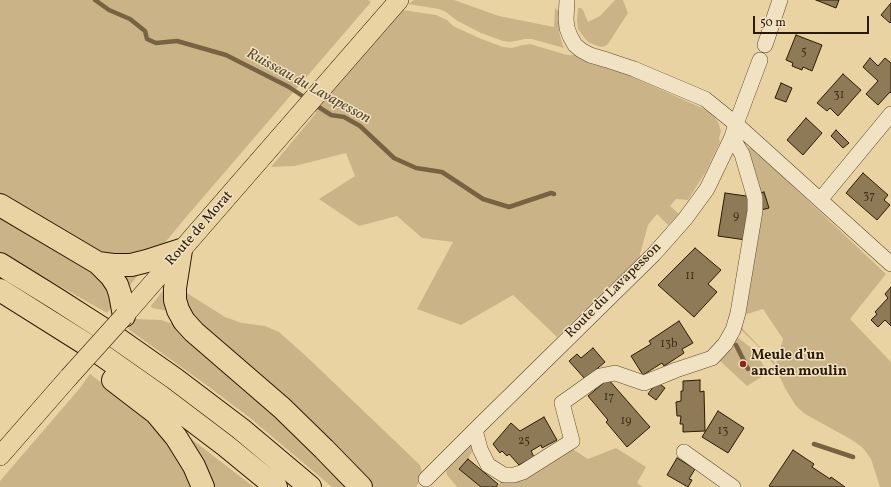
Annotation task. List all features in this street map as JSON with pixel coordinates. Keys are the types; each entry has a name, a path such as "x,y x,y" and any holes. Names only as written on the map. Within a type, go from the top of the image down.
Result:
{"highway":[{"path":"0,205 98,263 111,276 117,285 124,316"},
{"path":"98,263 131,265 182,250 175,300 184,321 194,332 304,428 361,487"},
{"path":"0,264 55,298 152,363 241,430 310,487"},
{"path":"3,292 45,332 102,372 156,413 176,437 194,466 203,487"},
{"path":"3,292 89,346 153,391 276,487"}],"main road":[{"name":"Route de Morat","path":"0,456 182,250 399,0"}],"street":[{"path":"567,0 567,28 573,40 581,50 590,55 634,69 705,99 734,130 820,200 891,264"},
{"path":"765,45 780,0"},
{"name":"Route du Lavapesson","path":"426,479 654,254 685,219 707,189 734,130 760,60"},
{"path":"820,200 891,114"},
{"path":"475,430 480,449 488,465 504,475 514,475 523,472 572,441 562,403 600,376 615,373 644,383 712,358 725,344 733,330 738,313 755,211 754,198 734,130"},
{"path":"684,452 733,487"}],"shaded area":[{"path":"0,0 368,0 371,2 187,216 107,313 0,252"},
{"path":"414,0 454,0 499,16 554,27 555,8 559,12 559,31 564,48 532,39 510,42 503,41 481,33 439,9 408,4"},
{"path":"615,0 623,0 628,13 608,44 601,47 588,42 578,29 578,8 583,10 588,22 600,16"},
{"path":"403,10 436,15 447,20 453,26 503,47 512,48 530,44 567,55 575,55 588,63 624,73 704,109 712,114 718,122 721,131 719,138 720,142 705,173 688,200 676,199 670,206 679,214 668,225 657,214 648,225 639,258 557,337 513,295 461,325 417,309 453,242 422,238 397,216 359,226 319,199 355,176 346,153 295,166 271,167 316,113 314,110"},
{"path":"751,147 886,274 850,319 891,362 891,487 880,487 871,459 863,448 852,440 805,414 796,406 786,390 774,365 758,346 741,330 739,325 748,281 746,149","holes":["763,309 783,339 776,364 743,329 742,323 744,315"]},
{"path":"171,283 225,317 242,323 265,326 279,332 420,465 422,472 420,481 416,487 374,487 359,471 192,322"},
{"path":"168,284 168,311 152,308 151,306"},
{"path":"136,319 161,320 185,328 353,487 332,487 250,418 128,329"},
{"path":"737,337 754,350 768,373 747,386 719,360"},
{"path":"90,374 132,406 156,429 170,445 193,487 0,487 0,481 80,388"},
{"path":"190,438 254,487 209,487 187,442"},
{"path":"471,444 474,448 468,459 459,469 481,487 457,487 447,475 446,470"},
{"path":"616,448 646,467 637,483 643,487 496,487 504,479 567,450 574,450 588,459"}],"building":[{"path":"816,0 839,0 836,8"},
{"path":"891,3 891,22 890,23 881,15"},
{"path":"796,35 822,45 812,71 803,67 802,70 792,66 793,63 786,60"},
{"path":"870,58 878,66 885,58 891,63 891,93 890,92 878,105 866,94 878,81 863,67"},
{"path":"843,74 861,90 838,116 830,108 827,111 817,103"},
{"path":"781,83 792,88 786,102 775,98"},
{"path":"806,118 822,133 803,155 787,140"},
{"path":"836,130 849,143 843,148 831,136"},
{"path":"863,173 888,195 884,200 890,205 877,220 846,193"},
{"path":"764,192 769,208 761,210 756,194"},
{"path":"725,193 753,197 746,240 718,236"},
{"path":"695,248 721,270 708,284 717,292 694,317 658,285"},
{"path":"891,287 891,326 885,320 878,327 871,320 877,314 875,312 888,298 885,294"},
{"path":"679,321 693,343 682,349 684,353 664,366 662,363 643,375 631,356 651,344 649,341"},
{"path":"593,348 605,362 585,379 569,361 577,354 581,358"},
{"path":"608,379 650,427 627,447 606,422 608,420 588,396"},
{"path":"700,380 700,392 704,391 705,431 683,432 683,424 680,424 681,416 677,416 676,402 681,401 683,381"},
{"path":"657,382 665,388 656,400 648,394"},
{"path":"718,411 744,428 728,453 702,437"},
{"path":"544,417 557,440 542,448 541,445 531,451 534,457 519,465 509,454 507,456 502,451 500,453 493,444 511,423 520,431"},
{"path":"793,450 814,464 812,467 830,479 831,477 845,487 769,486"},
{"path":"677,458 695,469 689,479 692,480 688,487 667,475"},
{"path":"468,459 498,484 496,487 481,487 459,469"}],"waterway":[{"name":"Ruisseau du Lavapesson","path":"95,0 109,10 130,19 145,31 147,39 156,43 177,41 226,55 289,87 307,99"},
{"name":"Ruisseau du Lavapesson","path":"314,104 331,115 344,117 360,126 394,158 416,168 442,172 483,199 509,207 551,193 554,194"},
{"name":"Ruisseau du Lavapesson","path":"736,345 748,369"},
{"name":"Ruisseau du Lavapesson","path":"814,444 853,457"}],"place":[{"name":"Meule d’un ancien moulin","path":"743,364"}]}
